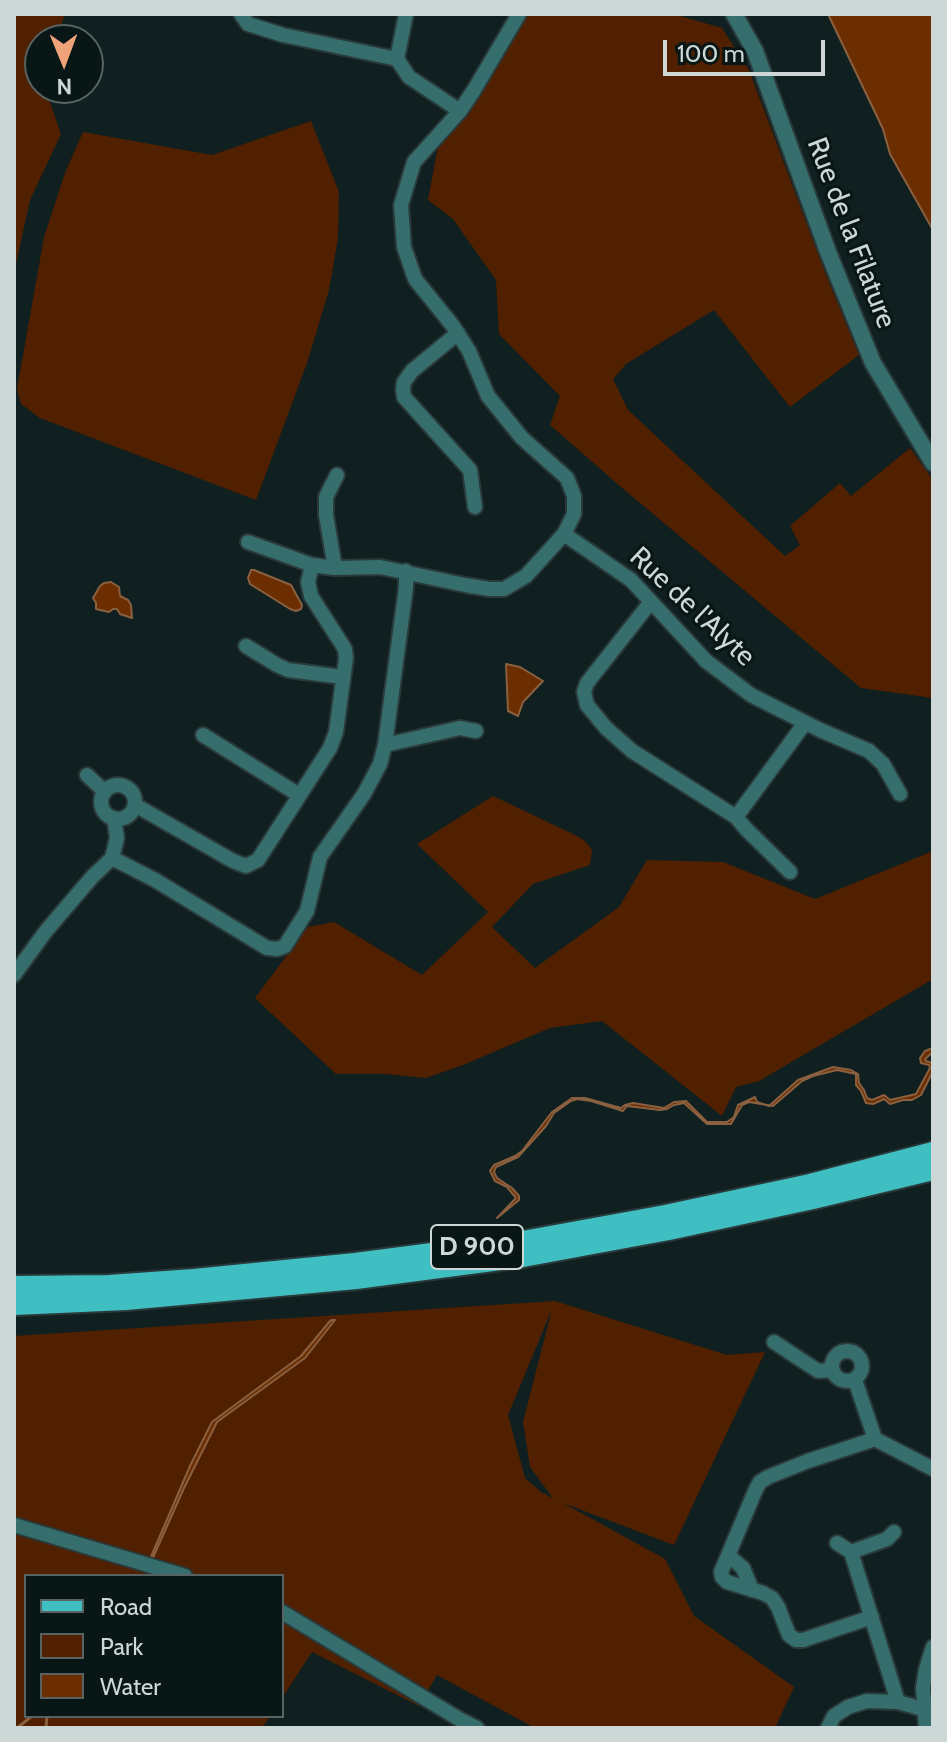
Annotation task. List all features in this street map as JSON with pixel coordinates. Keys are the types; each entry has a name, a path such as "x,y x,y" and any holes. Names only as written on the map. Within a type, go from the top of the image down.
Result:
{"main road":[{"name":"D 900","path":"14,1286 109,1285 194,1279 355,1263 517,1242 810,1184 933,1152"},
{"name":"D 900","path":"14,1305 126,1300 341,1280 523,1257 669,1230 933,1170"}],"street":[{"path":"241,14 248,24 283,35 397,59 409,77 460,111"},
{"path":"397,59 406,14"},
{"path":"248,542 312,565 380,567 465,585 504,589 526,576 564,534 574,514 574,496 567,478 522,438 488,396 458,333 415,279 404,247 401,205 414,162 460,111 519,14"},
{"name":"Rue de la Filature","path":"734,14 755,51 828,252 873,363 933,463"},
{"path":"458,333 412,371 404,382 403,390 404,397 470,470 475,507"},
{"path":"335,568 326,497 337,475"},
{"name":"Rue de l'Alyte","path":"564,534 631,580 706,661 751,695 869,751 883,764 900,794"},
{"path":"135,805 233,861 246,866 258,860 330,748 334,736 345,649 311,596 308,582 312,565"},
{"path":"112,858 155,880 267,948 285,946 307,911 320,857 364,794 380,764 385,745 406,571"},
{"path":"650,603 587,683 584,692 587,705 606,728 632,751 736,817 790,872"},
{"path":"246,646 288,670 343,677"},
{"path":"736,817 805,723"},
{"path":"385,745 460,728 476,731"},
{"path":"203,735 299,795"},
{"path":"87,775 105,792"},
{"path":"113,786 124,786 133,793 135,805 130,815 114,818 102,808 102,797 113,786"},
{"path":"14,975 46,931 112,858 117,838 114,818"},
{"path":"774,1342 818,1371 832,1370"},
{"path":"851,1352 861,1362 861,1373 855,1380 841,1380 832,1370 836,1355 841,1353 851,1352"},
{"path":"855,1380 875,1439 933,1469"},
{"path":"872,1617 796,1640 789,1635 772,1598 727,1582 721,1572 760,1482 808,1461 875,1439"},
{"path":"14,1525 178,1574"},
{"path":"851,1552 887,1539 894,1532"},
{"path":"837,1543 851,1552 898,1702"},
{"path":"284,1613 477,1728"},
{"path":"926,1728 928,1711 923,1688 933,1647"},
{"path":"828,1728 834,1716 848,1707 867,1701 898,1702 928,1711"}],"green space":[{"path":"14,14 65,14 62,24 24,24 24,104 50,104 61,134 30,200 14,273"},
{"path":"526,14 679,14 722,28 749,70 859,355 790,407 714,310 626,364 613,379 628,410 785,556 800,545 790,526 840,483 851,496 910,448 933,480 933,698 861,688 550,425 560,396 499,334 496,280 453,219 428,200 439,141"},
{"path":"311,121 339,192 338,238 329,290 307,363 256,500 40,418 21,404 17,389 44,237 65,173 83,132 212,155"},
{"path":"493,796 575,835 592,850 590,865 533,884 492,927 535,968 619,907 647,860 723,862 815,899 933,851 933,979 759,1081 736,1087 722,1116 602,1021 550,1028 426,1078 336,1074 255,998 308,927 334,922 422,975 488,912 417,844"},
{"path":"555,1301 727,1355 765,1352 674,1545 563,1503 665,1559 694,1616 794,1687 775,1728 535,1728 437,1675 419,1706 312,1652 284,1695 284,1574 24,1574 24,1718 269,1718 262,1728 14,1728 14,1336","holes":["552,1309 523,1422 530,1467 553,1498 525,1478 508,1415"]}],"water":[{"path":"828,14 933,14 933,230 890,154 883,129"},
{"path":"251,570 291,585 302,605 301,609 290,609 250,584 248,578"},
{"path":"111,582 119,587 120,596 131,605 132,618 120,614 117,609 109,612 96,609 93,598 100,586"},
{"path":"506,664 520,667 543,681 523,702 518,716 508,711"},
{"path":"933,1048 925,1059 933,1063 933,1071 921,1095 912,1100 890,1104 884,1099 873,1104 866,1103 856,1085 856,1074 837,1070 802,1081 773,1106 770,1105 798,1080 833,1067 858,1074 867,1098 872,1100 884,1095 890,1100 916,1094 930,1068 921,1063 920,1058 925,1051"},
{"path":"755,1097 757,1102 765,1105 749,1102 742,1105 731,1124 707,1124 684,1103 660,1110 627,1106 623,1111 591,1101 571,1101 554,1113 518,1157 496,1167 494,1172 497,1178 519,1196 519,1200 497,1218 516,1198 507,1187 495,1181 490,1171 494,1165 522,1151 552,1112 572,1098 585,1098 621,1108 633,1103 664,1108 674,1102 686,1101 707,1122 727,1122 734,1117 738,1105"},
{"path":"335,1320 305,1358 217,1422 150,1559 212,1422 301,1356 330,1321"}],"waterway":[{"path":"17,1728 30,1718"},
{"path":"46,1728 47,1718"}]}
